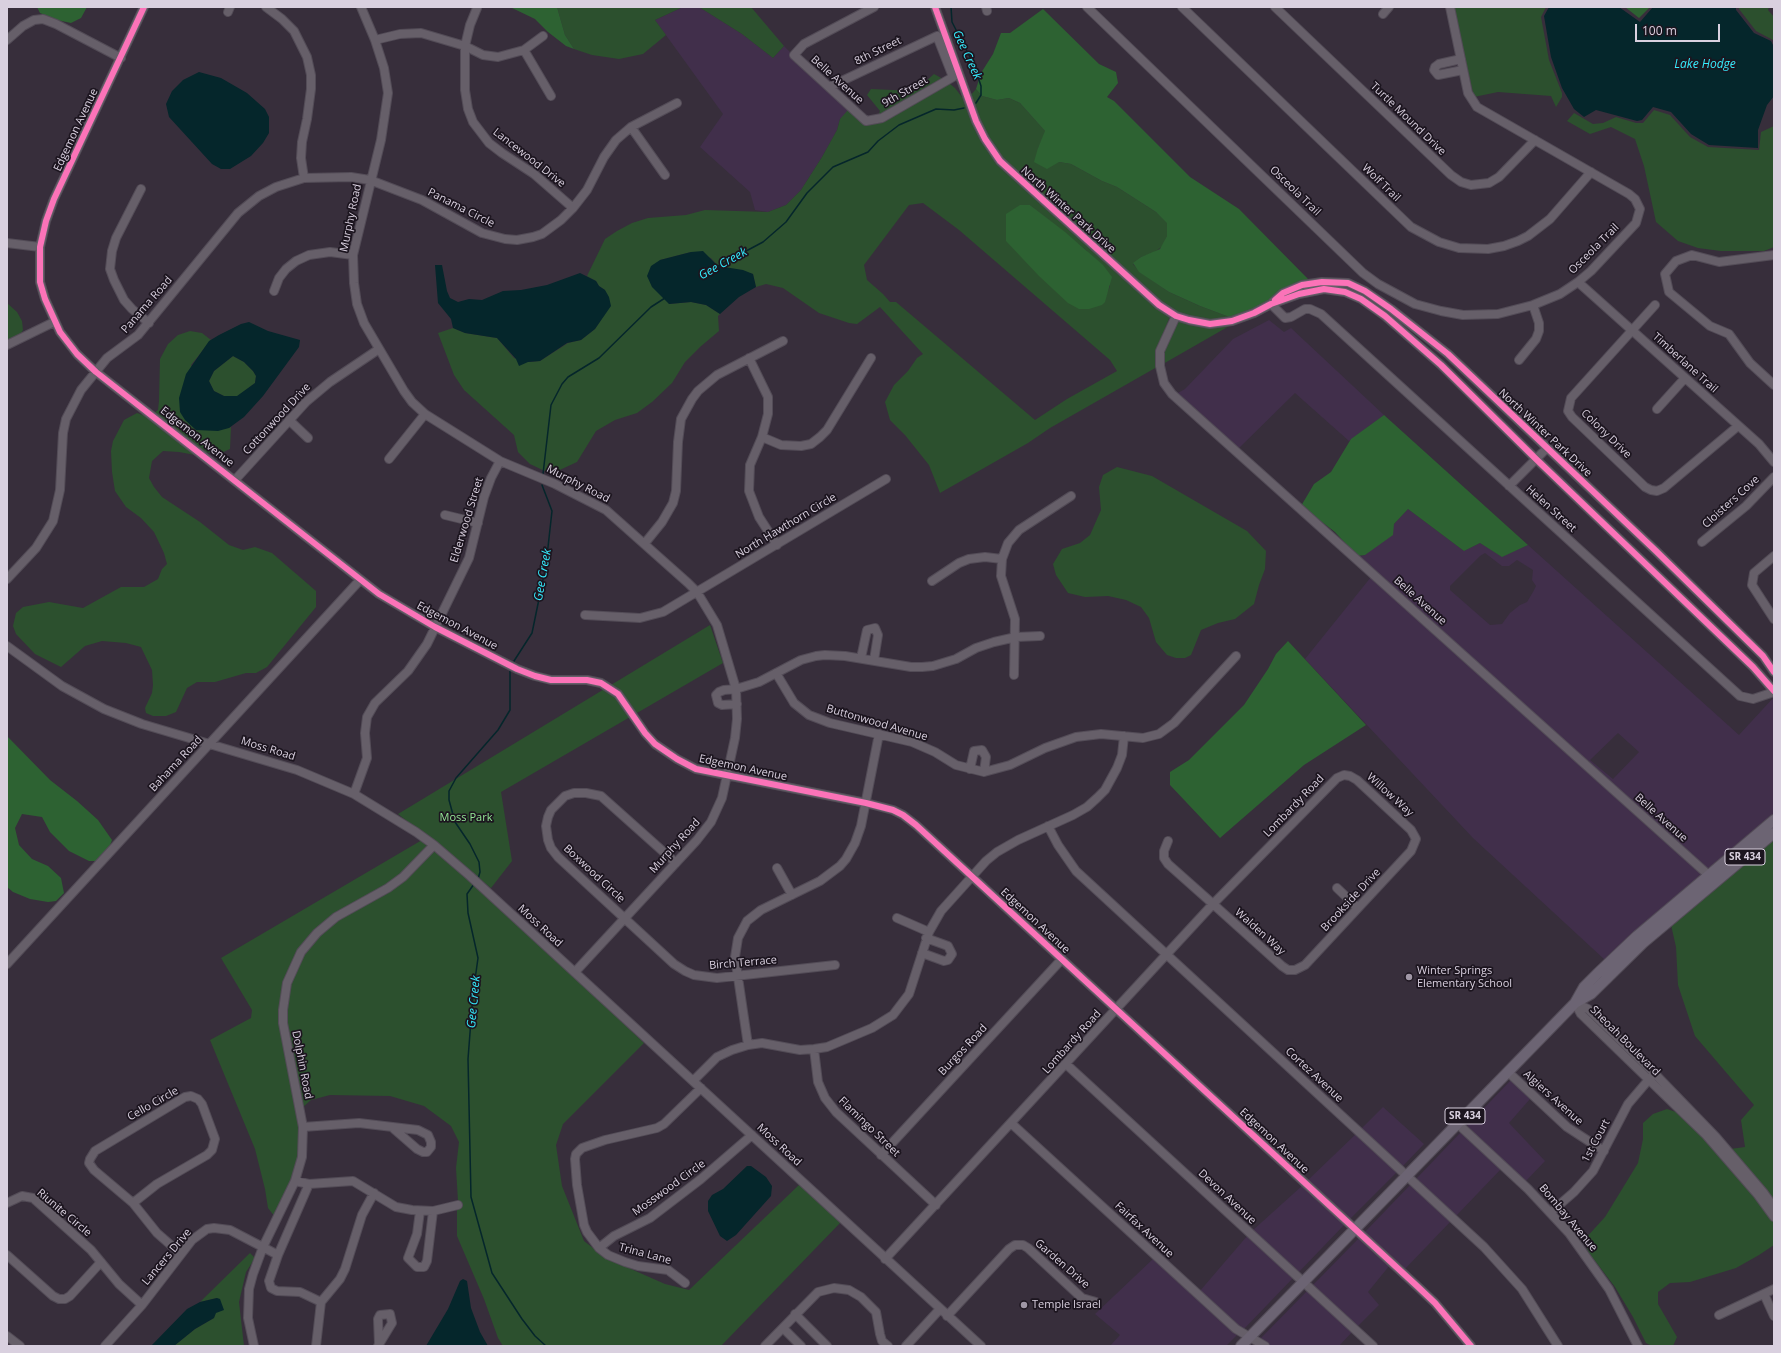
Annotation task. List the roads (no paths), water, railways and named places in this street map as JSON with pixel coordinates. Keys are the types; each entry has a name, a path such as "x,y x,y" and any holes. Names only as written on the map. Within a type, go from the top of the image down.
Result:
{"main road":[{"name":"SR 434","path":"1241,1346 1575,1003 1591,994 1643,943 1713,879 1748,842 1774,820"},
{"name":"SR 434","path":"1713,879 1738,863 1774,833"},
{"path":"1738,863 1748,842"}],"street":[{"name":"Edgemon Avenue","path":"144,7 54,199 46,220 40,247 40,282 54,322 66,341 96,372 360,580 379,594 435,627 517,669 535,676 551,680 587,680 601,683 618,694 644,733 666,752 696,769 866,803 893,810 903,815 973,877 1435,1303 1471,1346"},
{"path":"266,7 294,31 307,57 311,75 308,119 302,142 301,158 304,178"},
{"name":"Murphy Road","path":"361,7 375,40 384,68 388,93 381,140 370,180 353,255 354,283 357,304 364,323 404,391 412,402 425,414 500,461 587,499 606,510 645,543 697,592 717,625 736,689 737,704 735,738 722,798 711,822 697,840 575,972"},
{"name":"Belle Avenue","path":"866,121 794,55 804,44 874,7"},
{"name":"North Winter Park Drive","path":"935,7 976,121 985,139 1000,161 1159,305 1176,316 1210,324 1232,322 1271,304 1299,294 1324,289 1345,292 1361,298 1385,316 1442,365 1536,459 1753,667 1774,692"},
{"name":"Osceola Trail","path":"1087,7 1363,273 1378,284 1415,304 1463,315 1498,314 1533,305 1560,294 1578,282 1591,271 1636,223 1640,210 1636,199 1477,106 1468,93 1450,7"},
{"name":"Wolf Trail","path":"1182,7 1411,227 1439,242 1459,248 1488,249 1504,246 1518,241 1528,236 1550,219 1591,172"},
{"name":"Turtle Mound Drive","path":"1275,7 1451,175 1461,182 1471,185 1489,183 1499,177 1535,140"},
{"path":"1384,14 1390,7"},
{"name":"Lancewood Drive","path":"477,8 470,25 465,46 465,90 468,109 473,122 478,131 502,154 534,174 573,208"},
{"path":"7,40 23,26 34,20 43,19 56,24 121,58"},
{"path":"375,40 400,34 421,34 465,46 483,55 498,57 524,50 543,36"},
{"name":"8th Street","path":"829,87 937,36 953,77"},
{"path":"524,50 551,96"},
{"path":"1461,59 1439,64 1434,70 1438,75 1463,70"},
{"name":"9th Street","path":"866,121 882,118 953,77"},
{"name":"Panama Circle","path":"370,180 422,200 482,233 505,239 533,237 542,234 561,220 573,208 587,190 604,157 616,140 631,127 677,103"},
{"path":"631,127 664,175"},
{"name":"Panama Road","path":"7,579 36,548 53,521 60,490 63,433 66,419 82,390 107,358 138,335 149,323 238,213 265,193 276,187 304,178 351,177 370,180"},
{"path":"141,189 116,238 112,251 110,269 124,300 149,323"},
{"path":"7,243 40,247"},
{"path":"274,291 279,278 286,269 296,261 309,255 330,252 353,255"},
{"path":"1774,256 1719,262 1692,255 1676,261 1665,274 1669,292 1710,326 1729,334 1750,363 1774,385"},
{"name":"North Winter Park Drive","path":"1271,304 1283,293 1302,285 1322,282 1348,283 1365,291 1391,309 1448,354 1650,546 1763,656 1774,672"},
{"name":"Timberlane Trail","path":"1578,282 1759,444 1774,462"},
{"name":"Helen Street","path":"1271,304 1285,318 1291,317 1305,309 1310,309 1321,314 1740,696 1753,699 1774,692"},
{"path":"1519,360 1536,339 1539,323 1533,305"},
{"name":"Colony Drive","path":"1655,305 1571,398 1568,411 1572,417 1645,487 1651,490 1664,488 1738,426"},
{"name":"Belle Avenue","path":"1176,316 1160,351 1160,366 1164,383 1176,397 1713,879"},
{"path":"7,345 54,322"},
{"path":"645,543 662,522 673,503 676,491 678,442 681,419 692,399 698,391 717,375 783,341"},
{"name":"Cottonwood Drive","path":"235,480 306,402 330,382 379,349"},
{"path":"749,358 768,397 768,414 762,437 750,465 749,491 759,517 777,544"},
{"path":"762,437 781,445 801,446 811,444 827,430 871,358"},
{"path":"1657,409 1685,378"},
{"path":"389,459 425,414"},
{"path":"290,420 308,438"},
{"path":"1509,486 1546,448"},
{"name":"Elderwood Street","path":"354,794 366,758 365,733 367,717 375,703 408,671 427,644 469,558 487,491 500,461"},
{"name":"Cloisters Cove","path":"1702,542 1746,506 1774,477"},
{"name":"North Hawthorn Circle","path":"585,615 640,618 663,612 886,480"},
{"path":"1014,675 1016,637 1015,619 1012,604 1002,576 1002,559 1008,543 1019,530 1071,496"},
{"path":"445,515 478,523"},
{"path":"1774,556 1754,573 1752,585 1774,619"},
{"path":"932,581 959,563 969,559 985,557 1002,559"},
{"name":"Bahama Road","path":"7,964 360,580"},
{"path":"860,658 867,630 875,628 878,635 874,660"},
{"path":"737,704 722,705 718,703 716,695 719,692 736,689 759,682 801,660 816,656 832,655 860,658 911,667 933,666 956,659 976,648 994,642 1016,637 1040,636"},
{"name":"Moss Road","path":"7,646 62,686 104,709 142,724 297,770 354,794 401,822 434,845 575,972 981,1346"},
{"name":"Buttonwood Avenue","path":"776,673 794,703 809,715 830,723 920,745 956,765 970,770 984,772 1010,765 1045,748 1076,737 1101,734 1151,737 1165,731 1236,656"},
{"path":"748,1045 737,976 736,949 738,938 747,921 761,910 820,881 846,859 855,843 866,803 879,734"},
{"path":"693,1081 717,1056 748,1045 762,1043 800,1050 814,1049 827,1046 872,1028 893,1015 909,994 928,935 941,911 986,861 997,852 1018,840 1087,807 1105,790 1122,755 1124,736"},
{"path":"970,770 974,751 982,750 986,757 984,772"},
{"name":"Willow Way","path":"1344,775 1357,780 1411,830 1416,839"},
{"name":"Lombardy Road","path":"886,1259 1012,1124 1213,904 1337,778 1344,775"},
{"name":"Boxwood Circle","path":"625,918 558,857 551,848 546,826 551,810 557,802 565,796 574,793 592,793 600,796 676,863"},
{"name":"Cortez Avenue","path":"1048,826 1064,855 1076,871 1408,1176 1504,1267 1535,1308 1558,1346"},
{"name":"Brookside Drive","path":"1295,970 1305,965 1411,851 1416,839"},
{"name":"Walden Way","path":"1168,841 1164,851 1164,858 1168,864 1282,966 1288,970 1295,970"},
{"name":"Dolphin Road","path":"254,1346 250,1329 248,1302 253,1274 263,1247 295,1181 302,1156 303,1127 283,1023 284,997 293,968 309,941 325,925 398,881 413,868 434,845"},
{"path":"777,868 792,894"},
{"path":"1337,888 1358,908"},
{"name":"Birch Terrace","path":"625,918 674,964 685,971 704,977 737,976 835,965"},
{"path":"897,918 948,946 952,954 948,960 944,961 922,953"},
{"name":"Burgos Road","path":"882,1155 1062,959"},
{"name":"Sheoah Boulevard","path":"1575,1003 1581,1014 1651,1077 1725,1147 1764,1192 1774,1208"},
{"name":"Flamingo Street","path":"814,1049 818,1082 825,1098 836,1112 936,1205"},
{"name":"Devon Avenue","path":"1066,1064 1373,1346"},
{"name":"Algiers Avenue","path":"1508,1072 1567,1127 1604,1151"},
{"name":"Sheoah Boulevard","path":"1651,1077 1706,1135 1758,1195 1774,1217"},
{"name":"1st Court","path":"1550,1212 1583,1183 1593,1171 1628,1104 1651,1077"},
{"path":"599,1248 587,1232 584,1225 576,1173 576,1154 582,1148 605,1140 657,1128 664,1124 700,1088"},
{"name":"Cello Circle","path":"133,1203 158,1184 207,1155 212,1150 215,1139 202,1104 198,1099 191,1096 185,1097 95,1151 91,1155 89,1163 94,1170 133,1203 157,1233 181,1254"},
{"path":"303,1127 359,1123 394,1128"},
{"name":"Fairfax Avenue","path":"1012,1124 1236,1329 1266,1346"},
{"name":"Bombay Avenue","path":"1458,1124 1528,1189 1569,1233 1601,1277 1620,1308 1638,1346"},
{"name":"Mosswood Circle","path":"599,1248 614,1236 650,1218 701,1179 752,1135"},
{"path":"295,1181 310,1184 353,1181 396,1207 420,1211 433,1211 458,1205"},
{"path":"310,1184 278,1255 269,1281 271,1288 277,1291 300,1292 321,1302"},
{"path":"316,1346 321,1302 340,1279 345,1269 362,1214 374,1193"},
{"name":"Riunite Circle","path":"7,1203 22,1196 33,1198 91,1250 119,1284 142,1305"},
{"path":"420,1211 417,1234 408,1258 418,1267 424,1267 427,1261 433,1211"},
{"name":"Lancers Drive","path":"106,1346 142,1305 181,1254 199,1234 214,1228 230,1230 278,1255"},
{"name":"Garden Drive","path":"947,1316 1009,1249 1015,1245 1023,1245 1028,1248 1082,1298 1096,1302"},
{"name":"Trina Lane","path":"599,1248 608,1255 624,1262 638,1266 668,1270 685,1283"},
{"path":"7,1255 53,1296 59,1299 65,1299 70,1296 101,1262"},
{"path":"764,1346 818,1292 834,1288 849,1290 861,1297 876,1312 882,1341 888,1346"},
{"path":"1719,1315 1774,1289"},
{"path":"1764,1294 1774,1316"},
{"path":"906,1346 940,1309"},
{"path":"795,1314 827,1346"},
{"path":"783,1328 801,1346"},
{"path":"7,1336 20,1346"}],"water":[{"name":"Lake Hodge","path":"1549,7 1619,7 1640,22 1653,7 1736,7 1736,10 1754,33 1771,41 1774,47 1774,96 1767,105 1758,130 1758,148 1709,145 1691,134 1671,112 1653,107 1642,120 1637,121 1596,110 1584,117 1574,109 1562,88 1551,57 1544,16"},
{"path":"199,72 221,78 247,93 265,109 269,117 269,133 263,143 251,156 230,169 221,169 212,164 169,117 166,104 172,91 183,80"},
{"path":"703,251 718,266 743,270 753,274 756,287 739,297 720,314 706,305 691,302 669,304 652,287 647,276 651,266 660,260 691,252"},
{"path":"435,265 442,265 447,291 450,298 458,302 469,299 482,300 503,291 521,290 547,285 580,273 596,281 599,286 605,290 609,297 611,306 595,329 581,340 567,343 540,361 528,362 519,366 516,359 497,338 465,333 453,328 451,319 438,303"},
{"path":"249,322 268,331 300,340 299,347 263,396 244,417 229,428 218,431 196,430 185,420 180,412 179,398 186,374 209,341 241,324","holes":["233,356 244,362 256,376 255,383 237,396 224,396 214,391 209,381 214,371"]},
{"path":"747,1166 751,1166 766,1177 772,1186 771,1196 736,1235 727,1241 720,1236 708,1211 708,1201 712,1195 723,1189"},
{"path":"463,1279 467,1281 471,1308 480,1332 488,1346 426,1346 448,1309 460,1281"},
{"path":"217,1298 220,1299 224,1310 216,1313 214,1318 195,1329 174,1346 151,1346 187,1309 200,1302"}],"waterway":[{"name":"Gee Creek","path":"951,7 952,22 974,65 981,86 981,95 976,103"},
{"name":"Gee Creek","path":"718,266 763,242 786,222 807,193 833,167 868,152 878,141 899,125 936,109 954,110 964,108"},
{"name":"Gee Creek","path":"543,474 551,405 562,384 568,377 599,358 651,307 665,298"},
{"name":"Gee Creek","path":"514,661 532,633 546,565 552,511 542,485"},
{"name":"Gee Creek","path":"478,879 480,872 479,862 470,844 455,822 449,800 449,791 456,778 498,730 510,710 510,671"},
{"name":"Gee Creek","path":"474,884 467,894 468,913 478,958 473,994 468,1059 471,1197 492,1273 522,1319 535,1336 546,1346"}],"place":[{"name":"Winter Springs Elementary School","path":"1409,977"},
{"name":"Temple Israel","path":"1024,1305"}],"park label":[{"name":"Moss Park","path":"466,818"}]}
